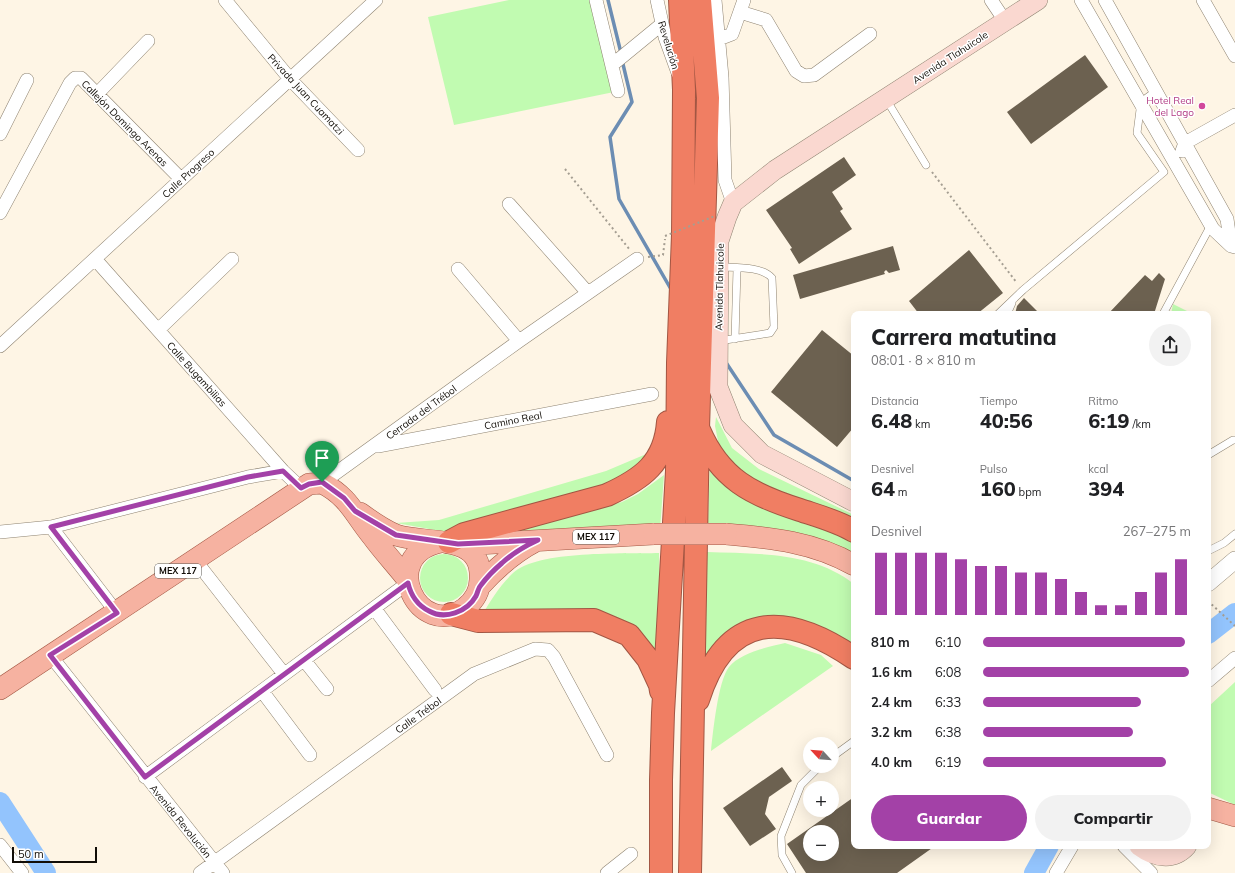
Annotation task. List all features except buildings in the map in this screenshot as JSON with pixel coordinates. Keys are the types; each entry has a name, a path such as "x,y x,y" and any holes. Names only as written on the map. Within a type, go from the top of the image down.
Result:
{"highway":[{"path":"661,873 663,713 676,471 678,363 683,235 684,90 680,0"},
{"path":"690,873 694,718 698,429 708,98 700,0"},
{"path":"450,543 464,534 606,495 626,487 644,475 659,456 667,437 670,394 678,363"},
{"path":"698,429 715,460 735,481 769,499 851,530"},
{"path":"451,614 478,621 594,620 629,635 648,659 660,685 663,713"},
{"path":"694,718 701,692 718,657 734,641 751,631 773,626 798,629 823,638 851,656"}],"main road":[{"name":"Avenida Tlahuicole","path":"851,500 762,454 733,425 718,387 727,340 728,268 719,241 733,204 775,170 1038,0"},
{"name":"MEX 117","path":"0,689 50,655 117,613 309,484 322,482 340,495 355,511 371,535 408,581"},
{"name":"MEX 117","path":"355,511 396,535 450,543 472,554 480,570 480,586 476,596 461,611 451,614 431,613 422,608 415,601 408,581 408,571 414,557 426,546 450,543 654,534 726,534 776,538 807,545 831,553 851,563"},
{"name":"MEX 117","path":"480,586 516,551 538,540"},
{"name":"MEX 117","path":"831,553 851,571"},
{"path":"1211,809 1235,816"},
{"path":"1143,849 1148,853 1163,857 1172,856 1185,849"}],"street":[{"name":"Privada Juan Cuamatzi","path":"225,0 290,79 358,150"},
{"path":"596,0 618,91"},
{"name":"Revelución","path":"657,0 665,37 684,90"},
{"path":"715,0 722,77 725,180 733,204"},
{"path":"991,0 1005,21"},
{"path":"1081,0 1211,225 1233,247"},
{"path":"1105,0 1228,219 1233,247"},
{"path":"1203,0 1235,56"},
{"name":"Calle Progreso","path":"0,346 290,79 369,2"},
{"path":"719,39 732,34 742,6 766,20 796,71 804,76 814,75 870,34"},
{"path":"612,65 662,24"},
{"path":"98,93 148,41"},
{"name":"Callejón Domingo Arenas","path":"0,213 70,83 76,78 81,78 98,93 182,179"},
{"path":"0,134 27,80"},
{"path":"1174,160 1181,154 1185,143 1235,115"},
{"path":"1165,144 1176,140 1185,143"},
{"path":"509,204 588,293"},
{"name":"Calle Bugambilias","path":"95,259 283,471 301,488"},
{"path":"158,330 232,259"},
{"name":"Cerrada del Trébol","path":"322,482 519,341 637,259"},
{"path":"458,269 519,341"},
{"name":"Camino Real","path":"374,446 652,394"},
{"path":"0,532 51,527 248,477 283,471"},
{"path":"51,527 117,613"},
{"path":"195,560 284,674"},
{"path":"1211,580 1235,560"},
{"path":"145,777 374,608 408,581"},
{"path":"374,608 435,690"},
{"name":"Calle Trébol","path":"200,873 474,674 535,649 548,650 554,657 607,755"},
{"name":"Avenida Revolución","path":"50,655 145,777 223,873"},
{"path":"1211,678 1235,658"},
{"path":"304,660 327,689"},
{"path":"262,690 310,755"},
{"path":"0,845 22,873"},
{"path":"1056,873 1070,849"},
{"path":"1127,849 1150,873"},
{"path":"607,873 631,854"}],"lane":[{"path":"1001,311 1023,290 1164,172 1137,133 1141,102 1156,91"},
{"path":"886,99 926,165"},
{"path":"1165,311 1211,225"},
{"path":"727,340 770,333 774,328 772,278 768,273 728,268"},
{"path":"1008,311 1013,299"},
{"path":"1211,452 1232,440 1235,440"},
{"path":"1211,550 1224,543 1235,534"},
{"path":"839,752 851,743"},
{"path":"792,873 782,856 781,836 801,785 813,773"}],"path":[{"path":"926,165 1023,290"},
{"path":"565,169 637,259 663,255 666,236 715,216"},
{"path":"1211,604 1235,626"}],"green space":[{"path":"509,0 594,0 614,92 454,125 428,17"},
{"path":"1173,304 1187,311 1172,311"},
{"path":"716,417 732,448 759,469 851,514 851,521 751,485 719,446 715,426"},
{"path":"651,452 640,467 596,490 446,532 396,523 439,520 606,471"},
{"path":"710,461 851,533 851,558 708,524"},
{"path":"664,475 660,530 489,538 622,502 638,494"},
{"path":"707,552 784,556 821,565 838,573 851,582 851,653 787,622 705,659"},
{"path":"659,553 661,661 636,634 482,615 492,598 513,573 525,566 541,560 582,555"},
{"path":"444,554 453,556 461,561 466,569 468,578 466,587 461,595 453,600 444,602 435,600 427,595 422,587 420,578 422,569 427,561 435,556"},
{"path":"785,643 821,655 833,666 711,751 719,695 725,674 729,667 747,654"},
{"path":"1235,682 1235,805 1211,793 1211,704"}],"waterway":[{"path":"608,0 621,53"},
{"path":"622,60 632,102 610,137 619,199 672,291"},
{"path":"725,361 774,435 851,479"},
{"path":"1211,632 1235,613"},
{"path":"0,802 46,873"},
{"path":"1034,873 1047,849"}],"place":[{"name":"Hotel Real del Lago","path":"1202,106"}],"route":[{"path":"283,471 301,488 309,484 322,482 344,498 355,511 396,535 419,540 458,544 538,540 516,551 502,563 480,586 476,596 461,611 441,615 431,613 422,608 415,601 410,593 408,583 145,777 50,655 117,613 51,527 248,477 283,471"}]}
